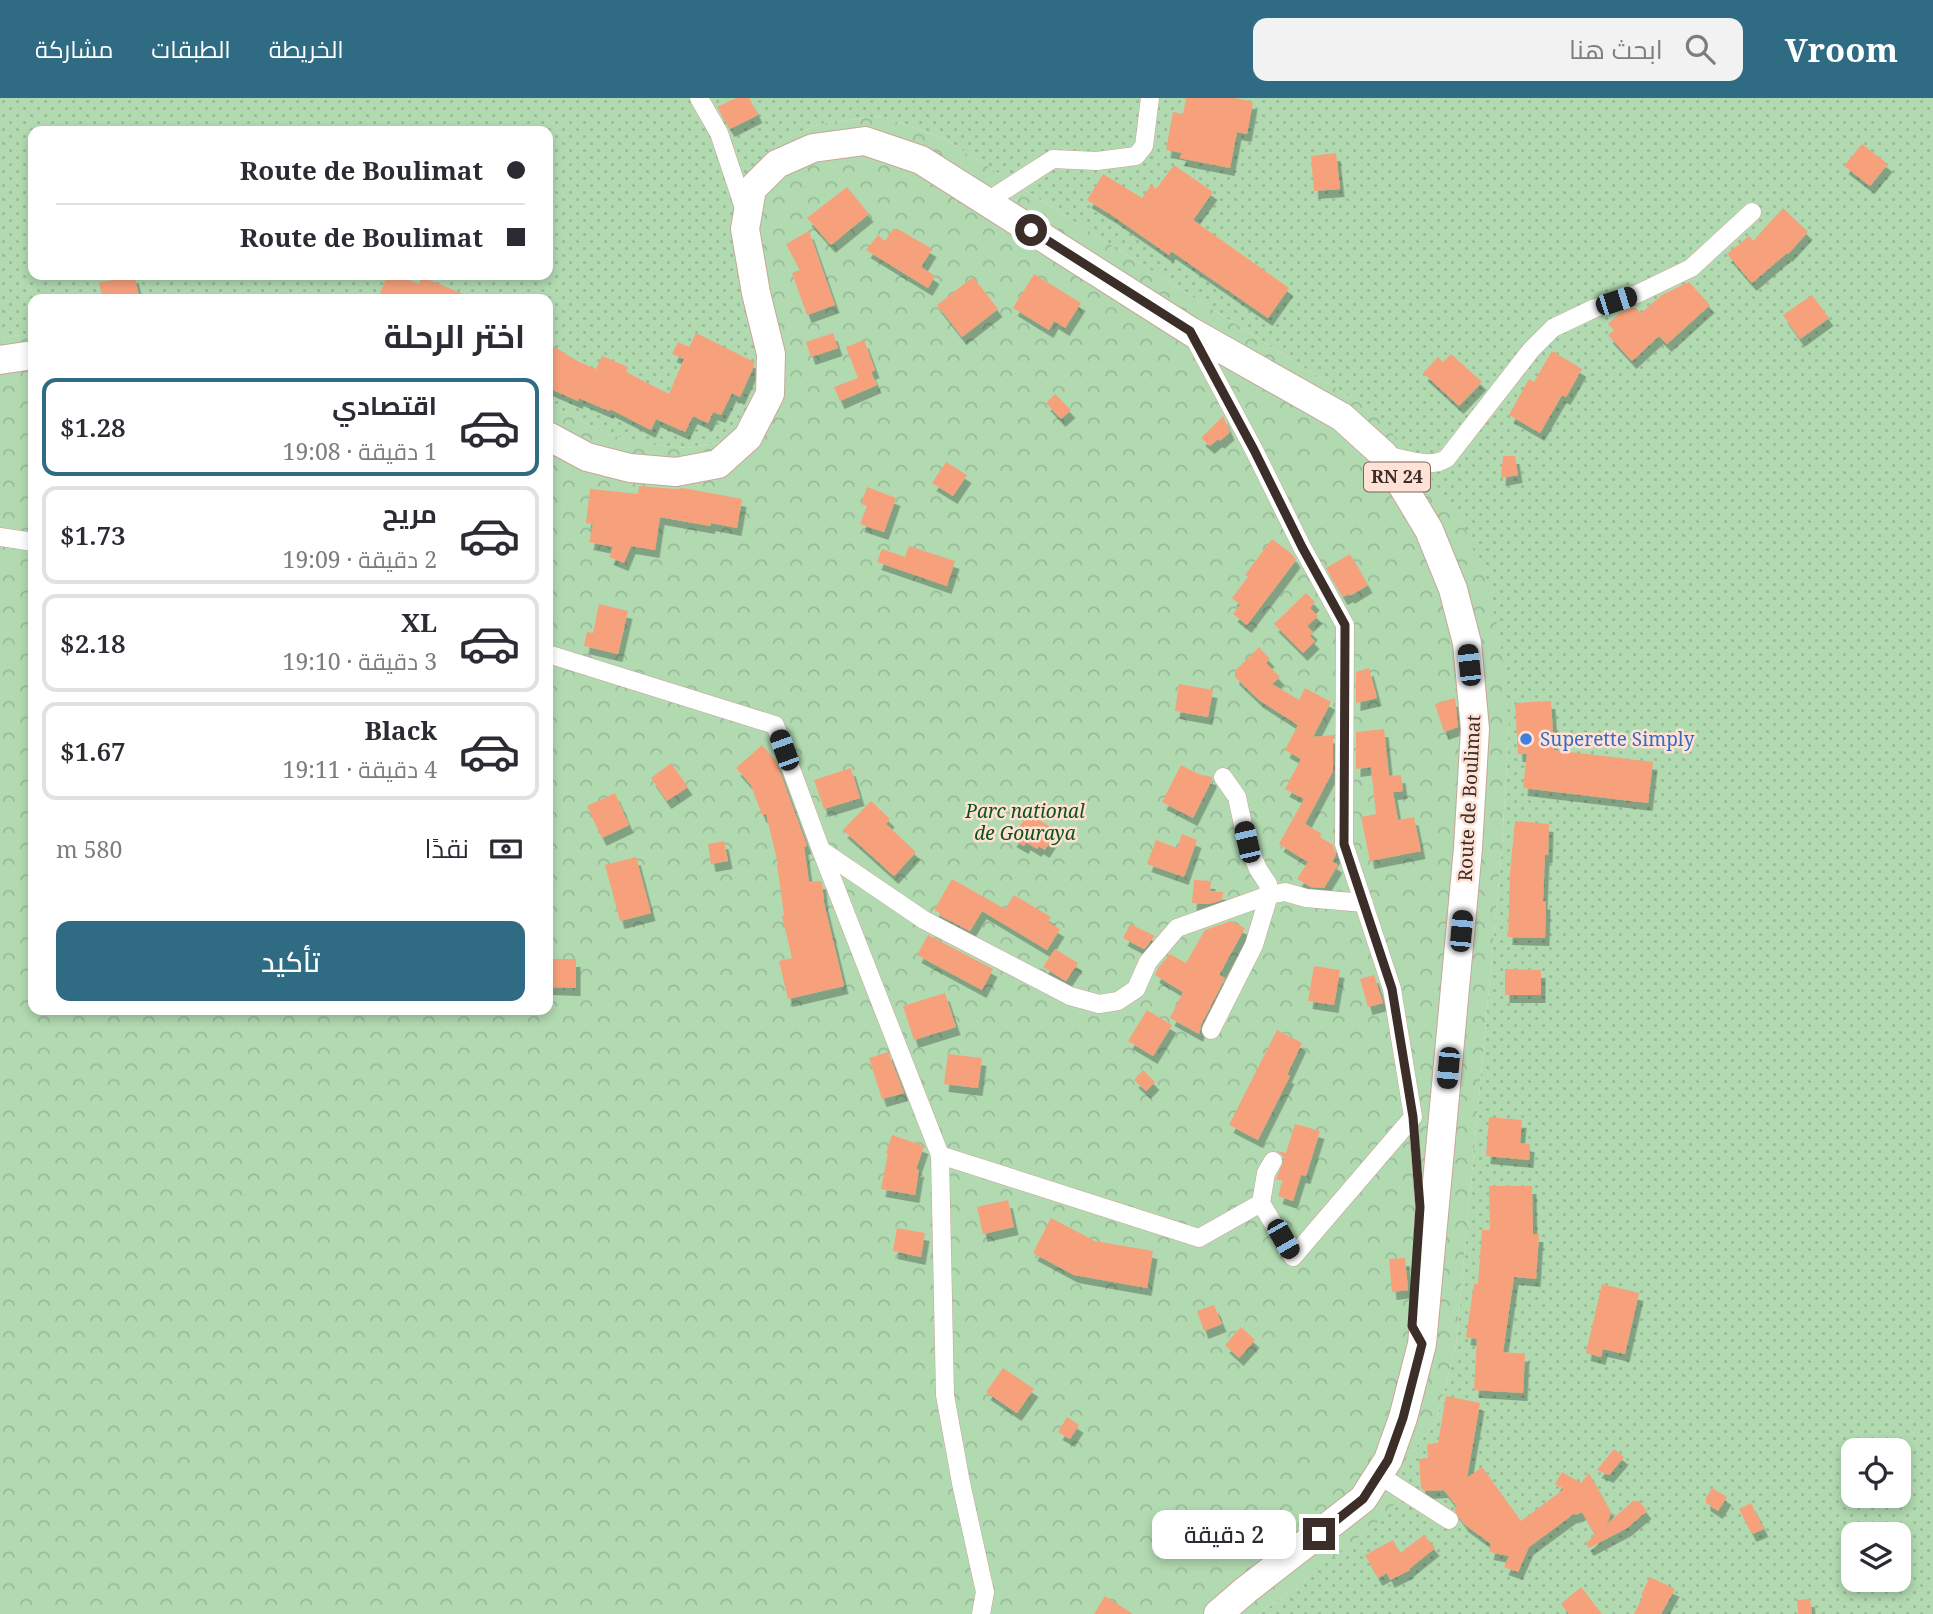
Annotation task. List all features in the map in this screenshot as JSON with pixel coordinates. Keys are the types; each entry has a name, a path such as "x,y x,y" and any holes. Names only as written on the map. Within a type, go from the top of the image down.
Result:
{"main road":[{"name":"Route de Boulimat","path":"553,439 587,457 630,468 676,472 718,464 748,437 771,394 771,354 756,293 745,229 752,189 777,164 813,148 865,141 921,160 1190,331 1342,417 1384,455 1429,530 1453,589 1467,643 1475,729 1468,848 1417,1335 1403,1418 1388,1460 1363,1499 1218,1614"},
{"path":"0,360 28,356"}],"street":[{"path":"699,98 719,133 747,217"},
{"path":"986,202 1053,159 1097,161 1136,156 1144,146 1150,98"},
{"path":"1384,455 1440,464 1531,350 1553,328 1595,308 1637,294 1691,268 1752,212"},
{"path":"1190,331 1345,625 1344,844 1392,989 1413,1117 1293,1257 1261,1203 1266,1173 1273,1161"},
{"path":"0,537 28,541"},
{"path":"553,656 775,725 940,1155 945,1395 985,1592 981,1614"},
{"path":"1211,1030 1254,944 1269,895 1268,884 1258,869 1247,842 1237,797 1223,777"},
{"path":"821,850 924,920 1070,996 1099,1004 1118,1001 1136,989 1148,962 1177,928 1269,895 1285,892 1306,898 1364,903"},
{"path":"940,1155 1199,1238 1261,1203"},
{"path":"1379,1475 1449,1520"}],"lane":[{"path":"1413,1117 1420,1207 1417,1247"}],"green space":[{"path":"0,98 1933,98 1933,1614 1260,1614 1391,1511 1404,1462 1436,1422 1456,1345 1502,848 1509,726 1369,409 943,138 880,116 820,124 777,143 748,294 762,386 743,422 721,442 687,448 646,444 607,434 553,406 553,294 28,294 28,334 0,338"},
{"name":"Parc national de Gouraya","path":"880,116 943,138 1369,409 1419,462 1460,517 1486,580 1500,637 1509,726 1502,848 1456,1345 1436,1422 1404,1462 1392,1511 1260,1614 0,1614 0,338 28,334 28,1015 553,1015 553,406 607,434 647,444 687,448 721,442 743,422 762,386 762,354 736,226 745,176 777,143 820,124"}],"building":[{"path":"736,98 749,98 758,115 730,129 717,107"},
{"path":"1186,98 1235,98 1253,102 1247,134 1237,132 1230,168 1179,158 1182,153 1166,150 1173,112 1183,114"},
{"path":"1862,144 1888,164 1870,186 1844,166"},
{"path":"1336,153 1340,189 1314,191 1311,156"},
{"path":"1174,165 1213,192 1193,220 1289,288 1268,318 1171,251 1169,255 1087,200 1103,174 1142,198 1151,185 1156,189"},
{"path":"847,187 869,214 831,245 807,218"},
{"path":"1783,208 1808,232 1788,254 1752,283 1727,254 1749,236 1753,241"},
{"path":"893,229 898,229 932,249 921,267 935,276 928,288 866,250 878,235 885,241"},
{"path":"809,231 835,305 807,315 792,273 800,270 786,244"},
{"path":"1034,274 1081,303 1065,328 1054,321 1049,330 1013,308"},
{"path":"973,277 998,309 962,337 937,305"},
{"path":"135,280 139,294 102,294 99,283"},
{"path":"385,280 409,280 419,284 421,280 429,280 463,294 380,294"},
{"path":"1689,282 1710,305 1667,344 1659,336 1632,361 1608,335 1614,330 1608,324 1622,311 1635,307 1641,313 1662,295"},
{"path":"1812,295 1829,318 1800,339 1783,315"},
{"path":"696,333 754,362 754,366 740,397 732,393 721,415 713,412 708,423 693,416 685,432 656,419 651,430 610,409 609,411 579,398 578,401 553,390 553,346 596,369 602,356 628,367 626,372 669,394 684,359 672,354 678,342 689,347"},
{"path":"833,333 838,348 811,357 806,342"},
{"path":"864,340 875,370 871,372 877,385 840,401 834,387 858,378 846,347"},
{"path":"1552,351 1582,369 1566,397 1562,395 1540,433 1509,415 1529,379 1534,382"},
{"path":"1451,354 1482,382 1459,406 1423,373 1438,357 1443,362"},
{"path":"1055,394 1071,410 1061,419 1046,403"},
{"path":"1223,416 1230,432 1210,446 1201,438"},
{"path":"1503,456 1515,456 1518,475 1501,478"},
{"path":"946,462 967,475 953,496 932,483"},
{"path":"639,486 683,488 742,499 737,528 660,517 655,550 631,546 624,563 609,557 613,547 589,542 593,524 586,523 590,489 638,494"},
{"path":"867,487 896,498 884,532 860,524 867,506 861,504"},
{"path":"1272,539 1296,560 1247,625 1233,614 1240,605 1232,598 1248,577 1245,575"},
{"path":"909,546 955,561 947,586 877,562 882,549 905,557"},
{"path":"1350,554 1368,585 1350,596 1349,594 1343,597 1326,568"},
{"path":"1306,593 1315,602 1310,608 1318,616 1307,626 1313,632 1310,636 1315,641 1303,653 1274,624"},
{"path":"599,604 628,611 618,654 584,646 587,632 593,633"},
{"path":"1259,647 1270,659 1266,663 1280,677 1272,684 1299,700 1305,688 1331,702 1313,737 1333,735 1333,771 1305,824 1322,834 1320,837 1333,845 1336,855 1332,861 1338,865 1324,888 1311,887 1297,879 1308,862 1279,844 1304,799 1285,789 1301,759 1285,750 1298,725 1259,700 1235,677 1235,671"},
{"path":"1369,668 1377,698 1356,703 1356,672"},
{"path":"1179,684 1213,690 1208,717 1175,711"},
{"path":"1455,698 1458,727 1444,732 1435,704"},
{"path":"1551,701 1554,750 1653,762 1648,803 1523,788 1527,754 1518,754 1515,703"},
{"path":"1384,729 1389,776 1401,775 1403,791 1393,792 1398,820 1414,817 1421,851 1370,861 1361,817 1376,814 1371,767 1356,769 1356,732"},
{"path":"762,745 776,761 807,846 804,847 809,882 822,883 824,903 844,986 788,999 779,961 792,958 782,916 778,864 766,814 762,815 751,785 736,768"},
{"path":"671,763 688,787 667,801 651,778"},
{"path":"1181,765 1198,774 1212,777 1193,818 1162,802"},
{"path":"851,768 860,798 824,809 814,780"},
{"path":"615,793 629,825 602,838 587,806"},
{"path":"871,801 890,819 886,824 916,852 894,876 843,830"},
{"path":"1028,813 1057,831 1045,850 1039,846 1037,849 1026,842 1024,846 1012,839"},
{"path":"1515,821 1549,824 1543,901 1546,902 1545,938 1508,937"},
{"path":"1182,834 1197,840 1184,877 1147,864 1156,840 1177,848"},
{"path":"724,841 728,861 711,864 708,844"},
{"path":"636,857 651,913 620,921 605,865"},
{"path":"952,879 1005,909 1014,895 1051,917 1048,922 1060,929 1047,950 982,911 970,931 934,910"},
{"path":"1194,880 1211,881 1210,891 1223,892 1222,900 1209,904 1192,903"},
{"path":"1231,921 1245,928 1219,975 1225,978 1199,1034 1170,1018 1183,992 1155,975 1170,954 1186,963 1205,930"},
{"path":"1130,924 1155,936 1144,949 1123,938"},
{"path":"928,935 993,969 982,990 917,955"},
{"path":"1055,949 1078,963 1066,981 1043,967"},
{"path":"553,959 576,959 576,988 553,987"},
{"path":"1314,966 1340,970 1334,1005 1308,1001"},
{"path":"1505,969 1541,970 1541,995 1505,995"},
{"path":"1374,975 1383,1003 1368,1007 1360,979"},
{"path":"945,993 956,1027 914,1040 903,1006"},
{"path":"1147,1010 1172,1025 1153,1056 1128,1041"},
{"path":"1277,1030 1302,1043 1287,1075 1290,1076 1258,1140 1229,1125"},
{"path":"888,1052 904,1093 882,1099 869,1058"},
{"path":"948,1054 982,1058 978,1088 944,1084"},
{"path":"1143,1070 1155,1082 1146,1091 1134,1080"},
{"path":"1489,1117 1522,1120 1520,1143 1530,1144 1529,1160 1486,1156"},
{"path":"1295,1124 1320,1131 1306,1176 1301,1175 1293,1201 1278,1196 1283,1181 1276,1179 1284,1160 1277,1151 1286,1153"},
{"path":"892,1135 924,1146 916,1169 919,1170 915,1195 881,1189 886,1153"},
{"path":"1489,1186 1532,1186 1533,1234 1539,1234 1536,1279 1514,1277 1503,1352 1525,1354 1523,1393 1474,1390 1477,1339 1466,1337 1474,1284 1478,1284 1482,1230 1490,1230"},
{"path":"1008,1200 1014,1227 983,1234 977,1207"},
{"path":"1051,1218 1095,1241 1153,1251 1147,1288 1074,1275 1033,1253"},
{"path":"897,1228 925,1233 921,1257 893,1251"},
{"path":"1405,1258 1408,1290 1392,1292 1389,1259"},
{"path":"1602,1284 1639,1293 1625,1354 1603,1349 1601,1357 1586,1353"},
{"path":"1214,1305 1222,1324 1204,1331 1197,1311"},
{"path":"1241,1327 1255,1340 1239,1358 1225,1345"},
{"path":"1003,1368 1034,1389 1017,1413 986,1392"},
{"path":"1446,1396 1480,1403 1467,1478 1482,1467 1521,1521 1564,1489 1555,1484 1562,1472 1581,1483 1589,1473 1611,1513 1607,1524 1633,1501 1639,1501 1647,1511 1627,1528 1589,1548 1586,1543 1595,1535 1582,1512 1576,1515 1575,1513 1529,1547 1518,1572 1504,1567 1509,1556 1489,1552 1491,1544 1464,1524 1454,1510 1457,1507 1444,1490 1425,1491 1421,1488 1419,1459 1428,1458 1427,1444 1438,1443"},
{"path":"1067,1417 1079,1425 1070,1439 1058,1432"},
{"path":"1614,1449 1624,1457 1609,1475 1597,1470"},
{"path":"1712,1488 1727,1497 1718,1511 1706,1503"},
{"path":"1751,1503 1764,1529 1752,1534 1739,1509"},
{"path":"1424,1535 1435,1548 1410,1570 1390,1580 1387,1573 1378,1578 1365,1555 1393,1540 1400,1553"},
{"path":"1650,1577 1675,1589 1661,1614 1634,1614 1643,1596 1641,1595"},
{"path":"1581,1587 1602,1614 1569,1614 1561,1604"},
{"path":"1105,1596 1133,1614 1094,1614"},
{"path":"1810,1599 1812,1614 1798,1614 1797,1600"}],"place":[{"name":"Superette Simply","path":"1526,739"}],"route":[{"path":"1031,230 1190,331 1345,625 1344,844 1392,989 1413,1117 1420,1207 1412,1326 1422,1344 1403,1418 1388,1460 1363,1499 1319,1534"}]}
